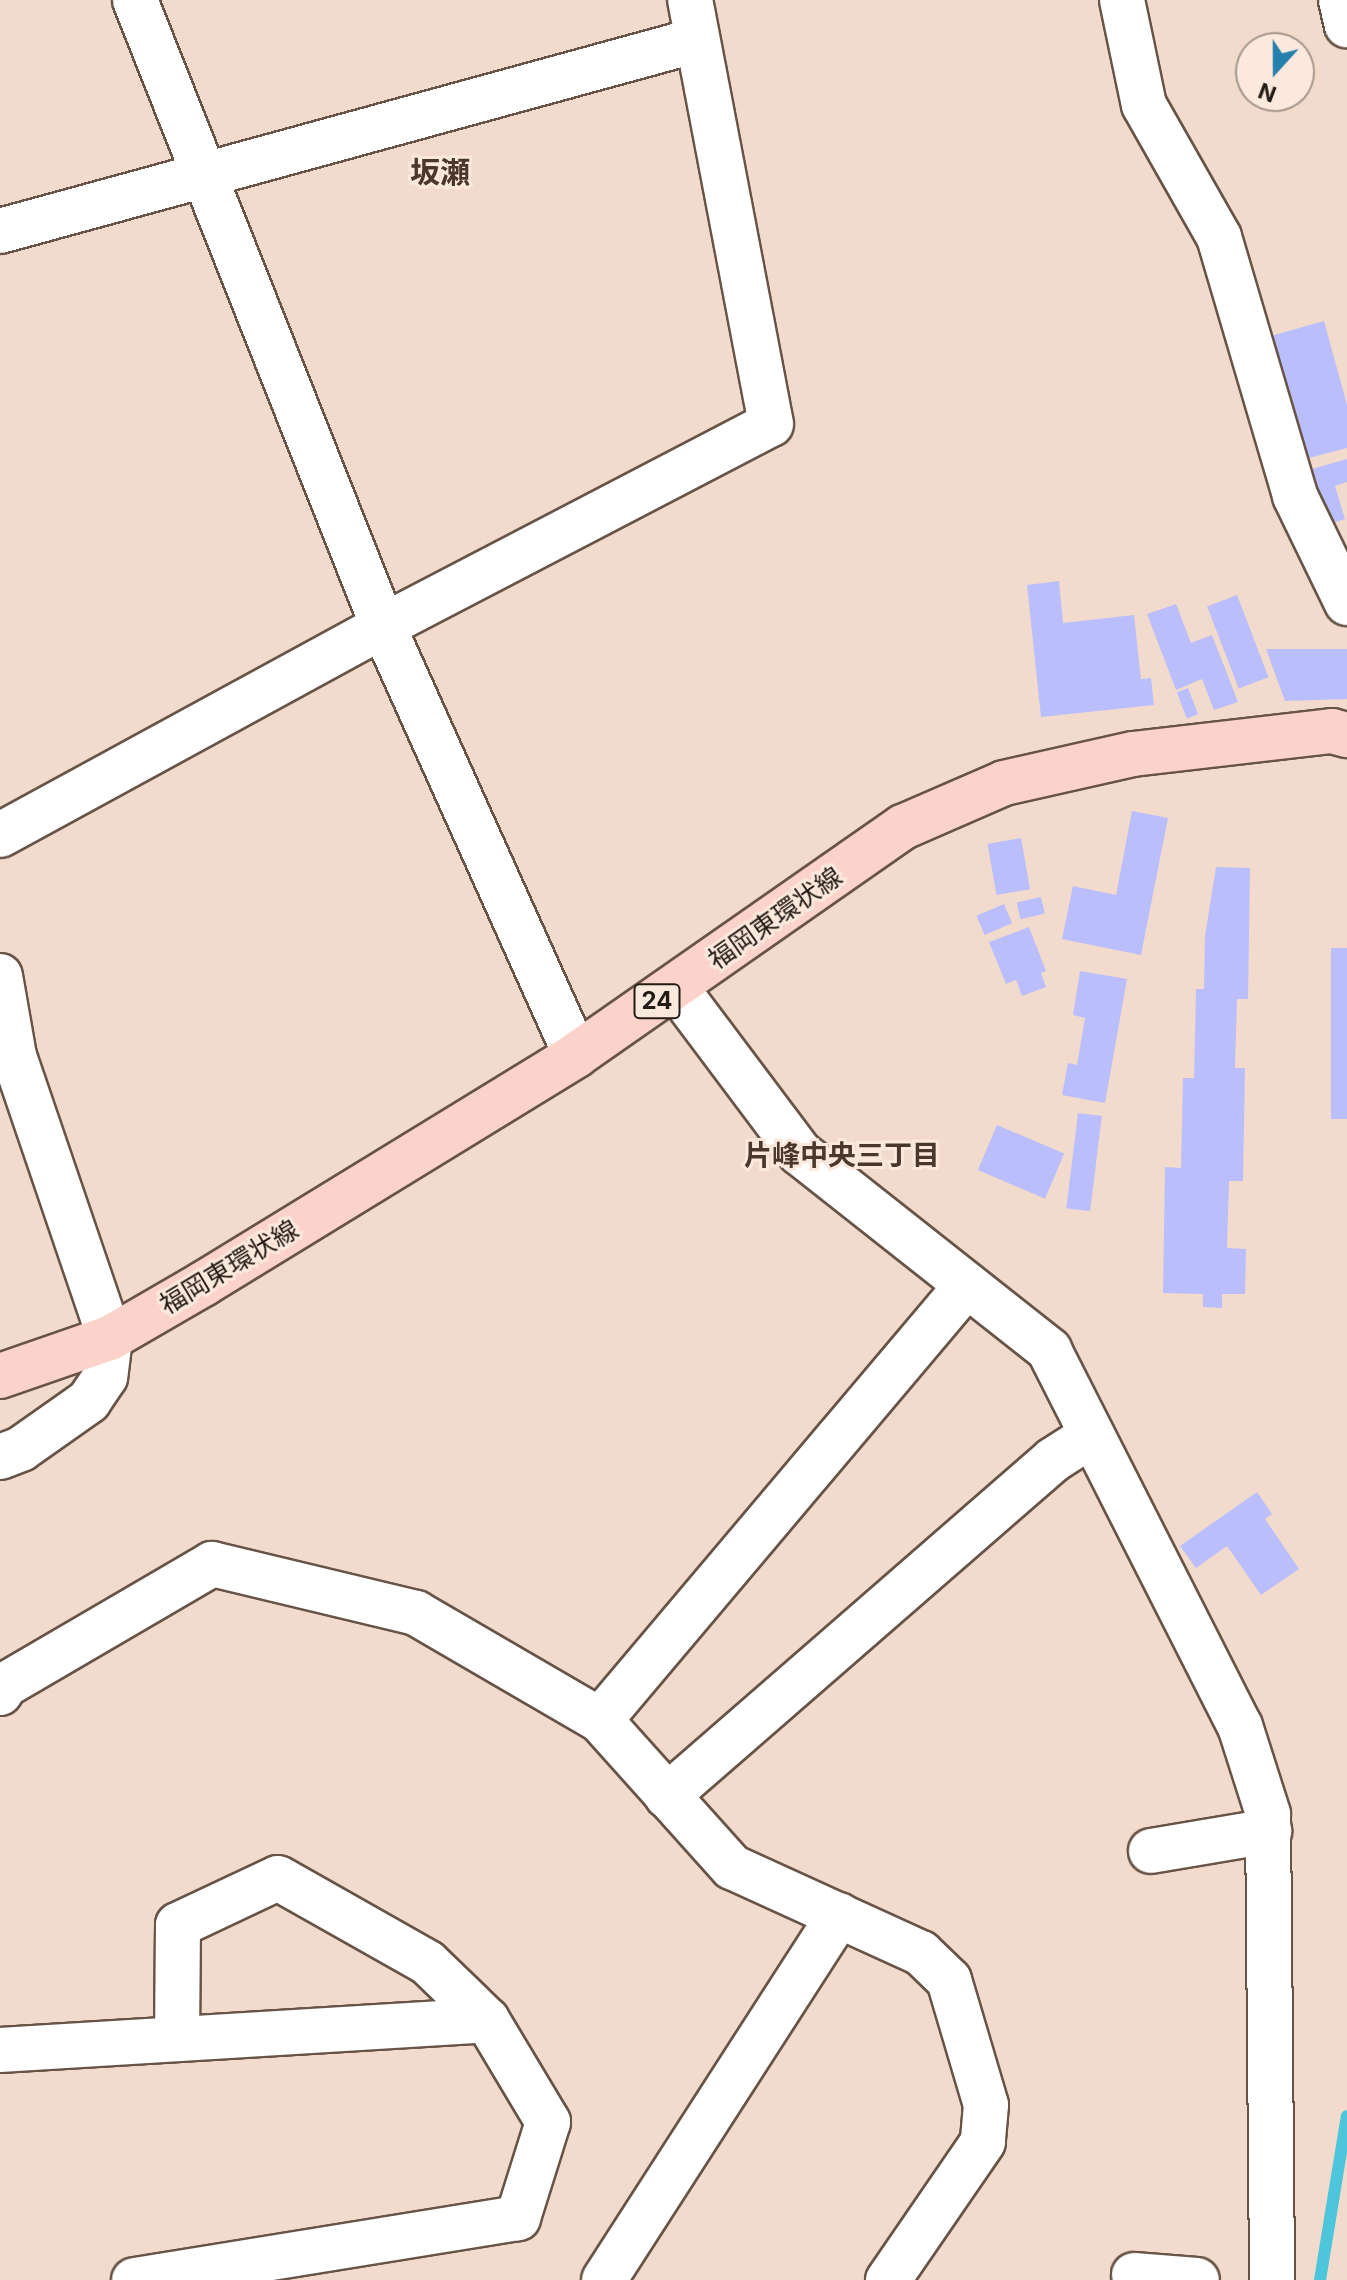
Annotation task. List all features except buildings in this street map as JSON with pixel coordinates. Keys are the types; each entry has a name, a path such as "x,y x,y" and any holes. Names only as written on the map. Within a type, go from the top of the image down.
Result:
{"main road":[{"name":"福岡東環状線","path":"0,1376 110,1338 576,1055 903,827 1004,783 1133,754 1332,731 1347,735"}],"street":[{"path":"135,0 383,626 576,1055"},
{"path":"1122,0 1144,105 1219,237 1295,496 1346,597"},
{"path":"1341,0 1347,25"},
{"path":"0,231 205,172 694,20 771,424 383,626 0,835"},
{"path":"0,976 14,1056 110,1338 105,1377 89,1401 21,1449 0,1457"},
{"path":"676,988 800,1153 1049,1350 1240,1726 1268,1814 1269,1831 1272,2280"},
{"path":"609,1730 967,1285"},
{"path":"667,1796 1053,1460 1092,1435"},
{"path":"0,1693 5,1685 212,1564 416,1613 609,1730 732,1867 921,1953 949,1980 986,2105 983,2142 888,2280"},
{"path":"1151,1851 1269,1831"},
{"path":"134,2280 184,2277 518,2218 548,2122 487,2020 428,1963 278,1878 178,1925 177,2039"},
{"path":"604,2280 839,1915"},
{"path":"0,2050 487,2020"},
{"path":"1134,2275 1197,2280"}],"waterway":[{"path":"1320,2280 1347,2116"}],"district":[{"name":"坂瀬","path":"440,172"},
{"name":"片峰中央三丁目","path":"842,1155"}]}
